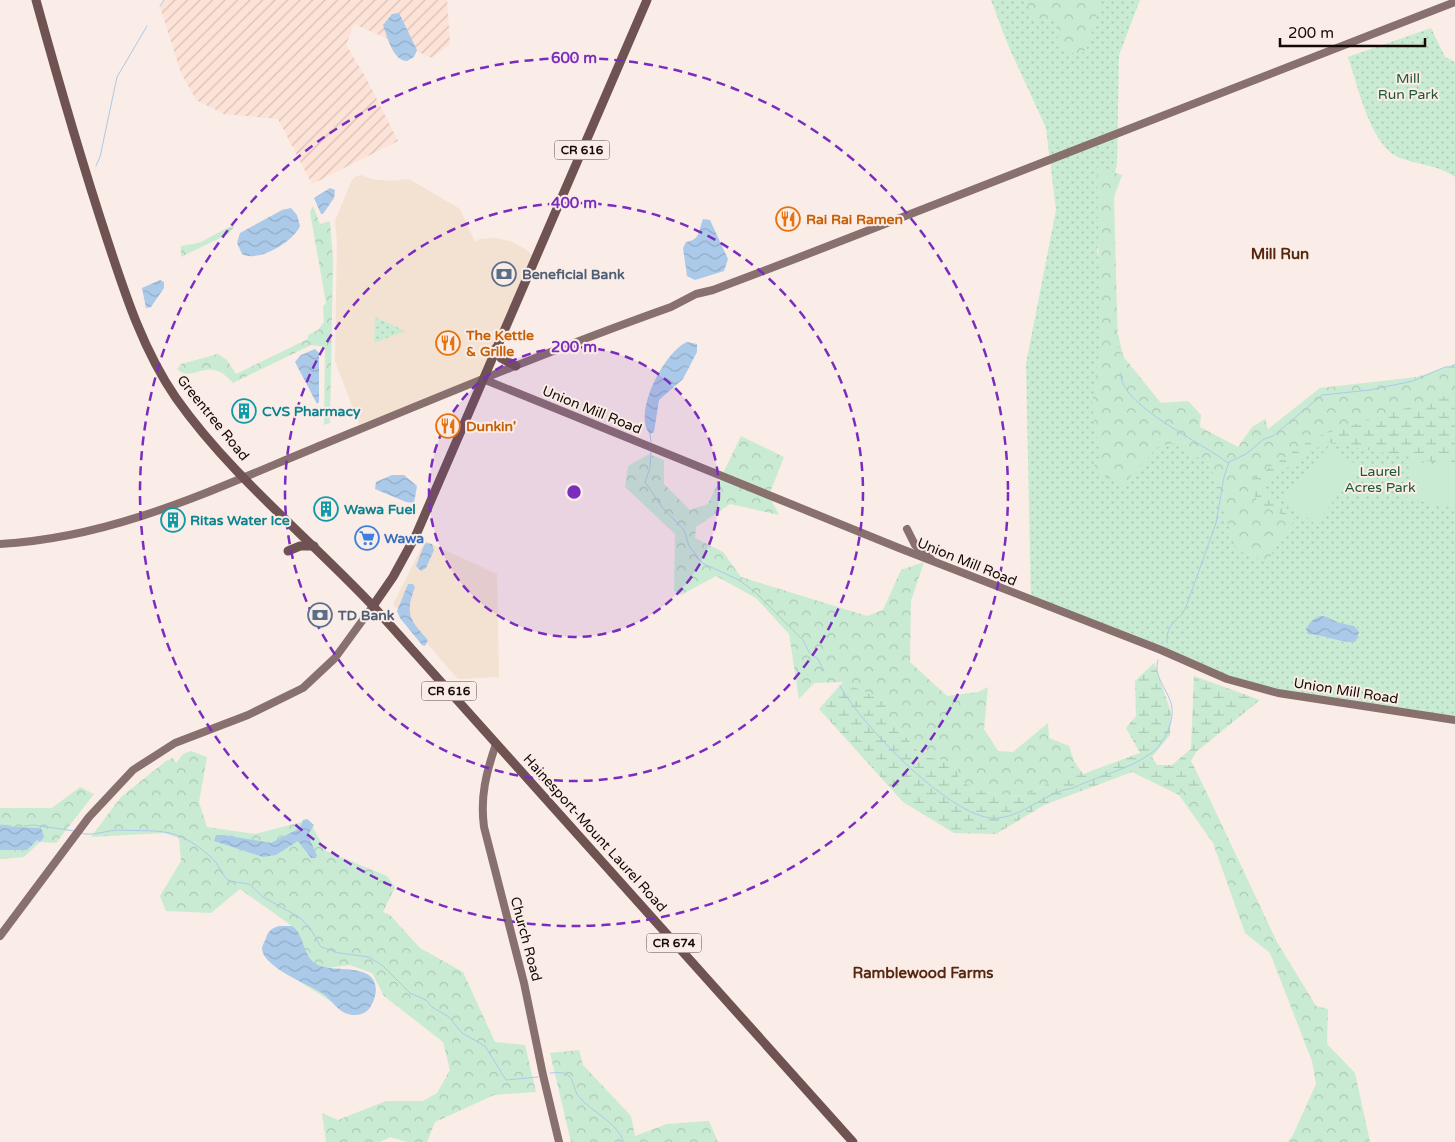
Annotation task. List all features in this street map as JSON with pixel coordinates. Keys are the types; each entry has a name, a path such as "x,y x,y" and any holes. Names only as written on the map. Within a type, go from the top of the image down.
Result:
{"main road":[{"name":"Greentree Road","path":"36,0 90,189 142,337 157,367 177,398 243,477 373,606 496,744"},
{"name":"CR 616","path":"373,606 393,577 416,535 647,0"},
{"path":"0,544 54,539 146,516 483,379 671,307 696,294 713,290 800,257 1455,2"},
{"path":"496,348 501,358 516,366"},
{"name":"Union Mill Road","path":"483,379 934,562 1166,652 1227,679 1278,693 1455,720"},
{"path":"906,529 915,545 934,562"},
{"path":"288,551 300,546 314,546"},
{"path":"0,936 89,817 133,770 176,744 248,715 303,688 336,658 373,606"},
{"name":"Church Road","path":"496,744 484,780 481,803 484,827 524,983 559,1142"},
{"name":"Hainesport-Mount Laurel Road","path":"496,744 853,1142"}],"shaded area":[{"path":"164,0 447,0 450,44 432,58 354,24 346,45 366,78 398,141 312,184 278,119 224,114 196,100 181,73 160,7"},
{"path":"361,175 371,179 390,181 409,179 460,209 475,242 480,239 495,238 510,241 527,250 535,259 483,379 361,429 335,361 337,241 335,221 351,182 355,177"},
{"path":"425,541 497,574 499,677 458,679 393,604"}],"green space":[{"name":"Laurel Acres Park","path":"991,0 1140,0 1119,55 1117,164 1097,251 1127,371 1233,492 1268,450 1455,387 1455,720 1265,690 1031,601 1026,364 1056,210 1046,128 1008,45"},
{"path":"1027,0 1101,0 1088,46 1080,56 1056,46 1061,19 1035,19 1028,7"},
{"name":"Mill Run Park","path":"1431,28 1445,57 1454,61 1455,65 1455,177 1435,168 1400,158 1381,141 1366,114 1348,57"},
{"path":"1097,167 1122,175 1114,197 1118,350 1161,403 1188,401 1201,415 1200,427 1238,447 1252,427 1265,419 1268,429 1320,388 1417,377 1455,364 1455,393 1315,437 1247,483 1260,505 1295,520 1278,541 1268,562 1236,550 1210,465 1173,443 1159,446 1123,485 1092,470 1100,457 1092,405 1100,343"},
{"path":"313,206 320,224 330,221 333,260 330,423 324,425 325,347 311,345 233,383 224,374 216,370 190,374 177,369 181,364 218,354 227,360 236,374 308,339 308,335 318,330 324,322 323,306 326,303 310,212"},
{"path":"231,226 235,226 228,234 181,257 181,246 199,243"},
{"path":"375,317 405,331 374,343"},
{"path":"1455,393 1455,466 1326,442 1258,487 1295,520 1260,505 1247,483 1315,437"},
{"path":"741,436 784,457 769,495 779,515 730,504 696,527 695,538 723,552 741,577 867,616 883,610 901,570 924,562 911,601 910,662 947,696 978,692 988,687 984,729 998,751 1013,752 1048,723 1049,738 1069,746 1074,761 1069,772 1023,797 985,792 959,781 957,763 922,756 889,717 885,701 843,682 814,683 799,699 789,634 756,598 716,576 681,595 674,591 675,534 625,487 628,466 649,454 664,460 664,484 690,510 708,504"},
{"path":"1330,445 1360,468 1315,524 1282,498"},
{"path":"1411,461 1455,467 1455,508 1407,499"},
{"path":"1154,663 1171,712 1170,735 1152,757 1157,765 1172,765 1191,749 1194,676 1260,700 1196,752 1191,761 1204,787 1187,786 1179,795 1132,772 1044,805 996,834 954,833 903,802 819,709 843,682 885,701 889,717 922,756 957,763 959,781 985,792 1023,797 1069,772 1074,761 1083,774 1140,753 1126,728 1136,716 1135,681"},
{"path":"191,751 207,757 199,802 207,827 255,834 309,820 326,851 387,876 395,887 383,912 390,915 420,948 463,972 495,1042 525,1045 536,1092 494,1095 435,1122 427,1142 407,1142 390,1137 380,1142 326,1142 322,1113 338,1120 386,1101 423,1101 437,1093 450,1070 443,1042 384,996 372,973 350,965 327,968 374,980 371,1006 352,1015 277,967 263,945 271,930 292,926 240,889 211,913 166,911 160,896 181,861 179,838 164,833 91,837 121,797 166,761 173,758 176,763 183,754"},
{"path":"1187,786 1204,787 1277,942 1316,1006 1328,1009 1327,1044 1355,1073 1370,1142 1287,1142 1292,1137 1316,1084 1312,1061 1270,953 1245,933 1213,843 1179,795"},
{"path":"80,787 94,794 56,843 40,842 24,857 0,859 0,808 52,808"},
{"path":"579,1050 583,1065 631,1116 635,1136 667,1124 709,1121 718,1142 571,1142 550,1053"}],"water":[{"path":"399,13 417,50 414,57 407,61 402,60 394,53 383,25 392,14"},
{"path":"330,188 335,190 334,198 323,214 321,214 314,198"},
{"path":"291,208 297,215 300,226 290,238 274,249 257,256 242,254 237,243 240,233 282,210"},
{"path":"703,219 710,220 728,259 724,271 695,280 687,276 683,248 686,242 697,237"},
{"path":"160,280 164,282 164,288 151,307 146,308 142,288"},
{"path":"687,342 697,344 697,352 683,379 659,400 654,432 650,434 646,424 645,412 648,398 669,357"},
{"path":"315,349 319,353 319,402 317,404 295,362 301,355"},
{"path":"392,475 404,475 417,486 414,503 406,502 375,489 376,482"},
{"path":"425,543 432,544 434,550 426,568 421,571 416,566"},
{"path":"408,584 413,584 415,587 410,604 411,616 428,640 425,646 422,645 400,618 397,611"},
{"path":"1323,616 1354,626 1359,632 1356,641 1347,642 1308,634 1306,629 1311,622 1315,618"},
{"path":"307,819 314,825 308,835 317,856 315,858 311,858 298,841 276,855 263,857 214,841 216,835 224,835 271,843 300,828 303,820"},
{"path":"0,826 39,828 42,830 44,837 40,842 37,840 27,850 0,850"},
{"path":"279,926 292,926 296,930 308,956 316,964 323,967 352,970 369,975 374,981 376,990 371,1006 367,1011 356,1015 345,1013 322,993 288,975 270,962 264,956 262,948 269,932"}],"waterway":[{"path":"160,6 164,0"},
{"path":"96,166 100,157 117,77 147,26"},
{"path":"1167,643 1167,636 1171,626 1186,607 1216,523 1224,477 1229,462 1246,454 1264,439 1273,436 1322,395 1370,390 1413,381 1445,367 1455,367"},
{"path":"1121,373 1124,385 1133,397 1147,410 1228,463"},
{"path":"650,434 651,442"},
{"path":"651,451 650,468 645,482 662,507 684,530 689,546 702,563 739,580 755,592 803,640 809,652 818,659 824,671"},
{"path":"840,686 851,703 887,746 935,789 958,805 980,816 999,818 1009,816 1063,790 1122,769 1141,760 1155,750 1168,731 1172,716 1171,703 1157,672 1158,660"},
{"path":"0,825 11,826"},
{"path":"24,826 33,825 75,831"},
{"path":"81,833 89,834 119,830 158,831 178,835 188,840 211,857 229,881 249,884 263,897 299,917 310,928 321,947 339,953 369,957 383,966 410,993 426,1000 432,1007 449,1017 462,1033 485,1046 506,1080 538,1077"},
{"path":"550,1073 567,1074 579,1097 610,1123 620,1134 624,1142"}],"place":[{"name":"Rai Rai Ramen","path":"788,219"},
{"name":"Beneficial Bank","path":"504,274"},
{"name":"The Kettle & Grille","path":"448,343"},
{"name":"CVS Pharmacy","path":"244,411"},
{"name":"Dunkin'","path":"448,426"},
{"name":"Wawa Fuel","path":"326,509"},
{"name":"Ritas Water Ice","path":"173,520"},
{"name":"Wawa","path":"367,538"},
{"name":"TD Bank","path":"320,615"}],"district":[{"name":"Mill Run","path":"1280,254"},
{"name":"Ramblewood Farms","path":"923,973"}]}
